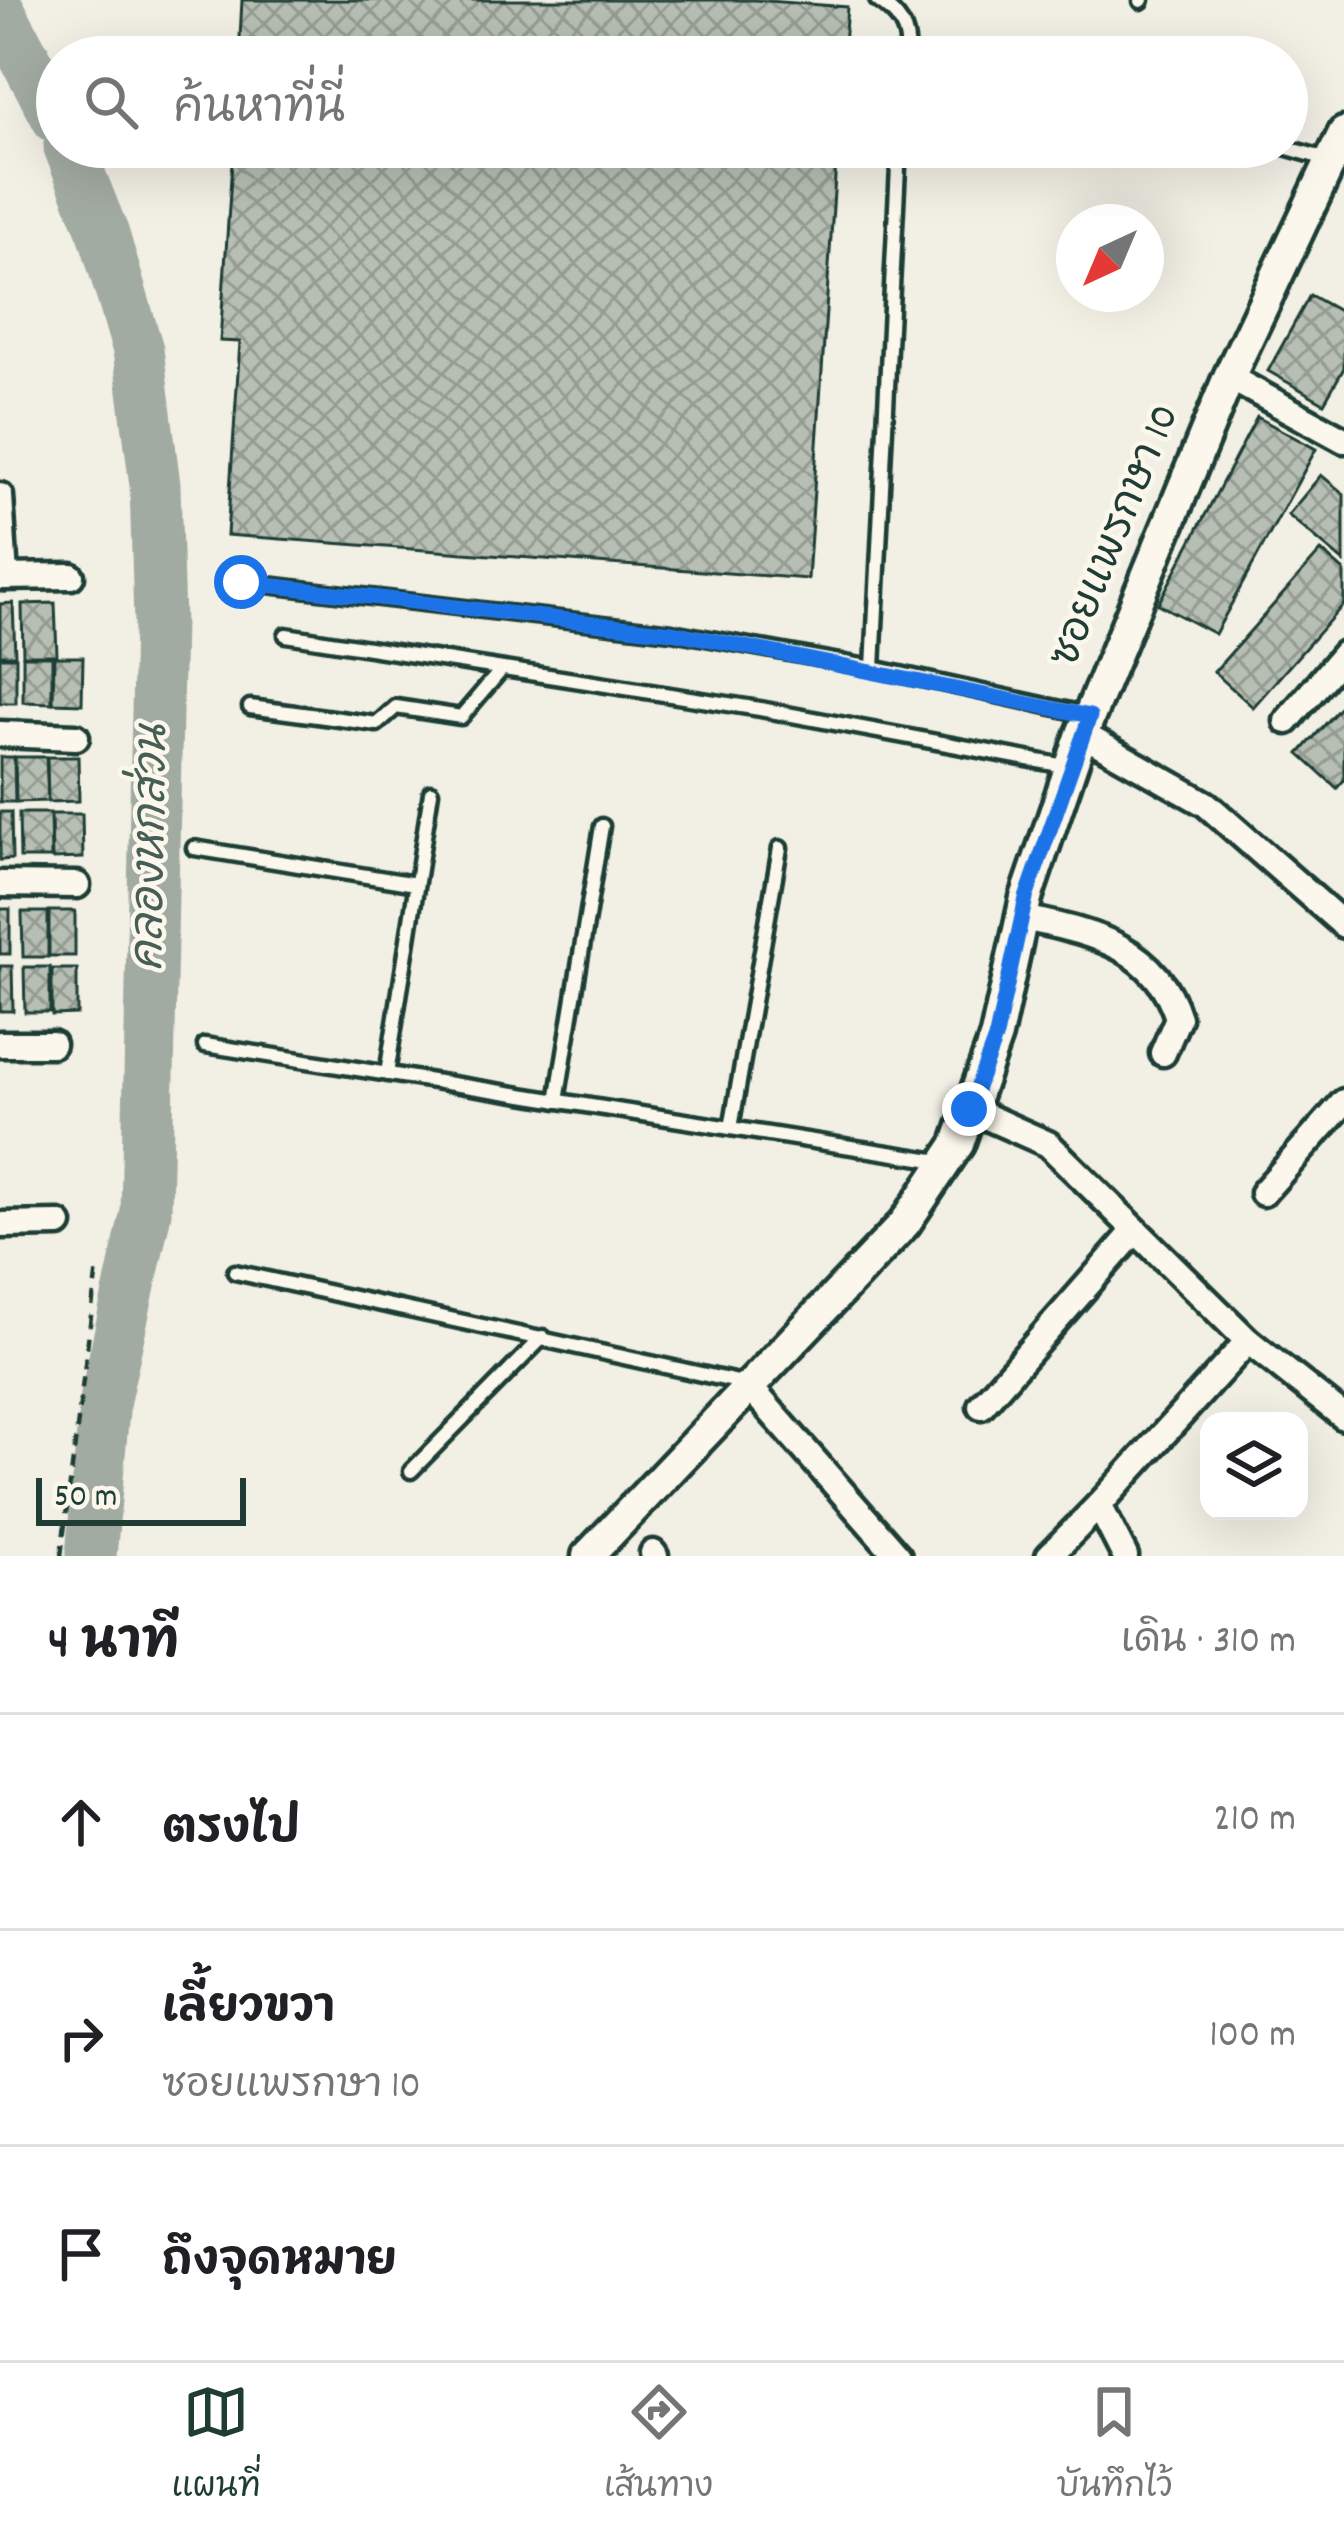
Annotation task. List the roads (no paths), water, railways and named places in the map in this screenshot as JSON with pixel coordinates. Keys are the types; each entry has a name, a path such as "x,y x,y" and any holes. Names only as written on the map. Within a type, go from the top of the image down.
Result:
{"street":[{"name":"ซอยแพรกษา 10","path":"589,1556 747,1384 905,1223 947,1162 996,1036 1024,918 1086,725 1229,377 1337,147"},
{"path":"1229,377 1344,440"},
{"path":"0,496 3,577 71,577"},
{"path":"1287,721 1344,654"},
{"path":"1086,725 1206,804 1344,925"},
{"path":"0,734 76,737"},
{"path":"0,884 77,885"},
{"path":"1024,918 1087,932 1150,966 1172,995 1178,1018 1163,1053"},
{"path":"0,1044 52,1044"},
{"path":"1263,1193 1344,1102"},
{"path":"969,1109 1048,1144 1248,1341 1344,1417"},
{"path":"0,1225 59,1224"},
{"path":"981,1406 1134,1232"},
{"path":"1049,1556 1248,1341"},
{"path":"747,1384 883,1551"},
{"path":"1100,1505 1125,1556"}],"lane":[{"path":"877,0 896,13 906,36"},
{"path":"873,668 898,168"},
{"path":"241,582 672,632 873,668 1086,725"},
{"path":"286,635 1071,767"},
{"path":"250,707 377,724 396,707 460,717 502,669"},
{"path":"387,1074 431,792"},
{"path":"556,1100 602,826"},
{"path":"194,848 416,884"},
{"path":"731,1128 780,848"},
{"path":"205,1045 947,1162"},
{"path":"235,1272 747,1384"},
{"path":"411,1471 542,1337"}],"waterway":[{"name":"คลองหกส่วน","path":"0,11 36,79"},
{"name":"คลองหกส่วน","path":"77,168 104,235 138,350 155,485 159,622 146,1212 105,1399 91,1556"}]}
